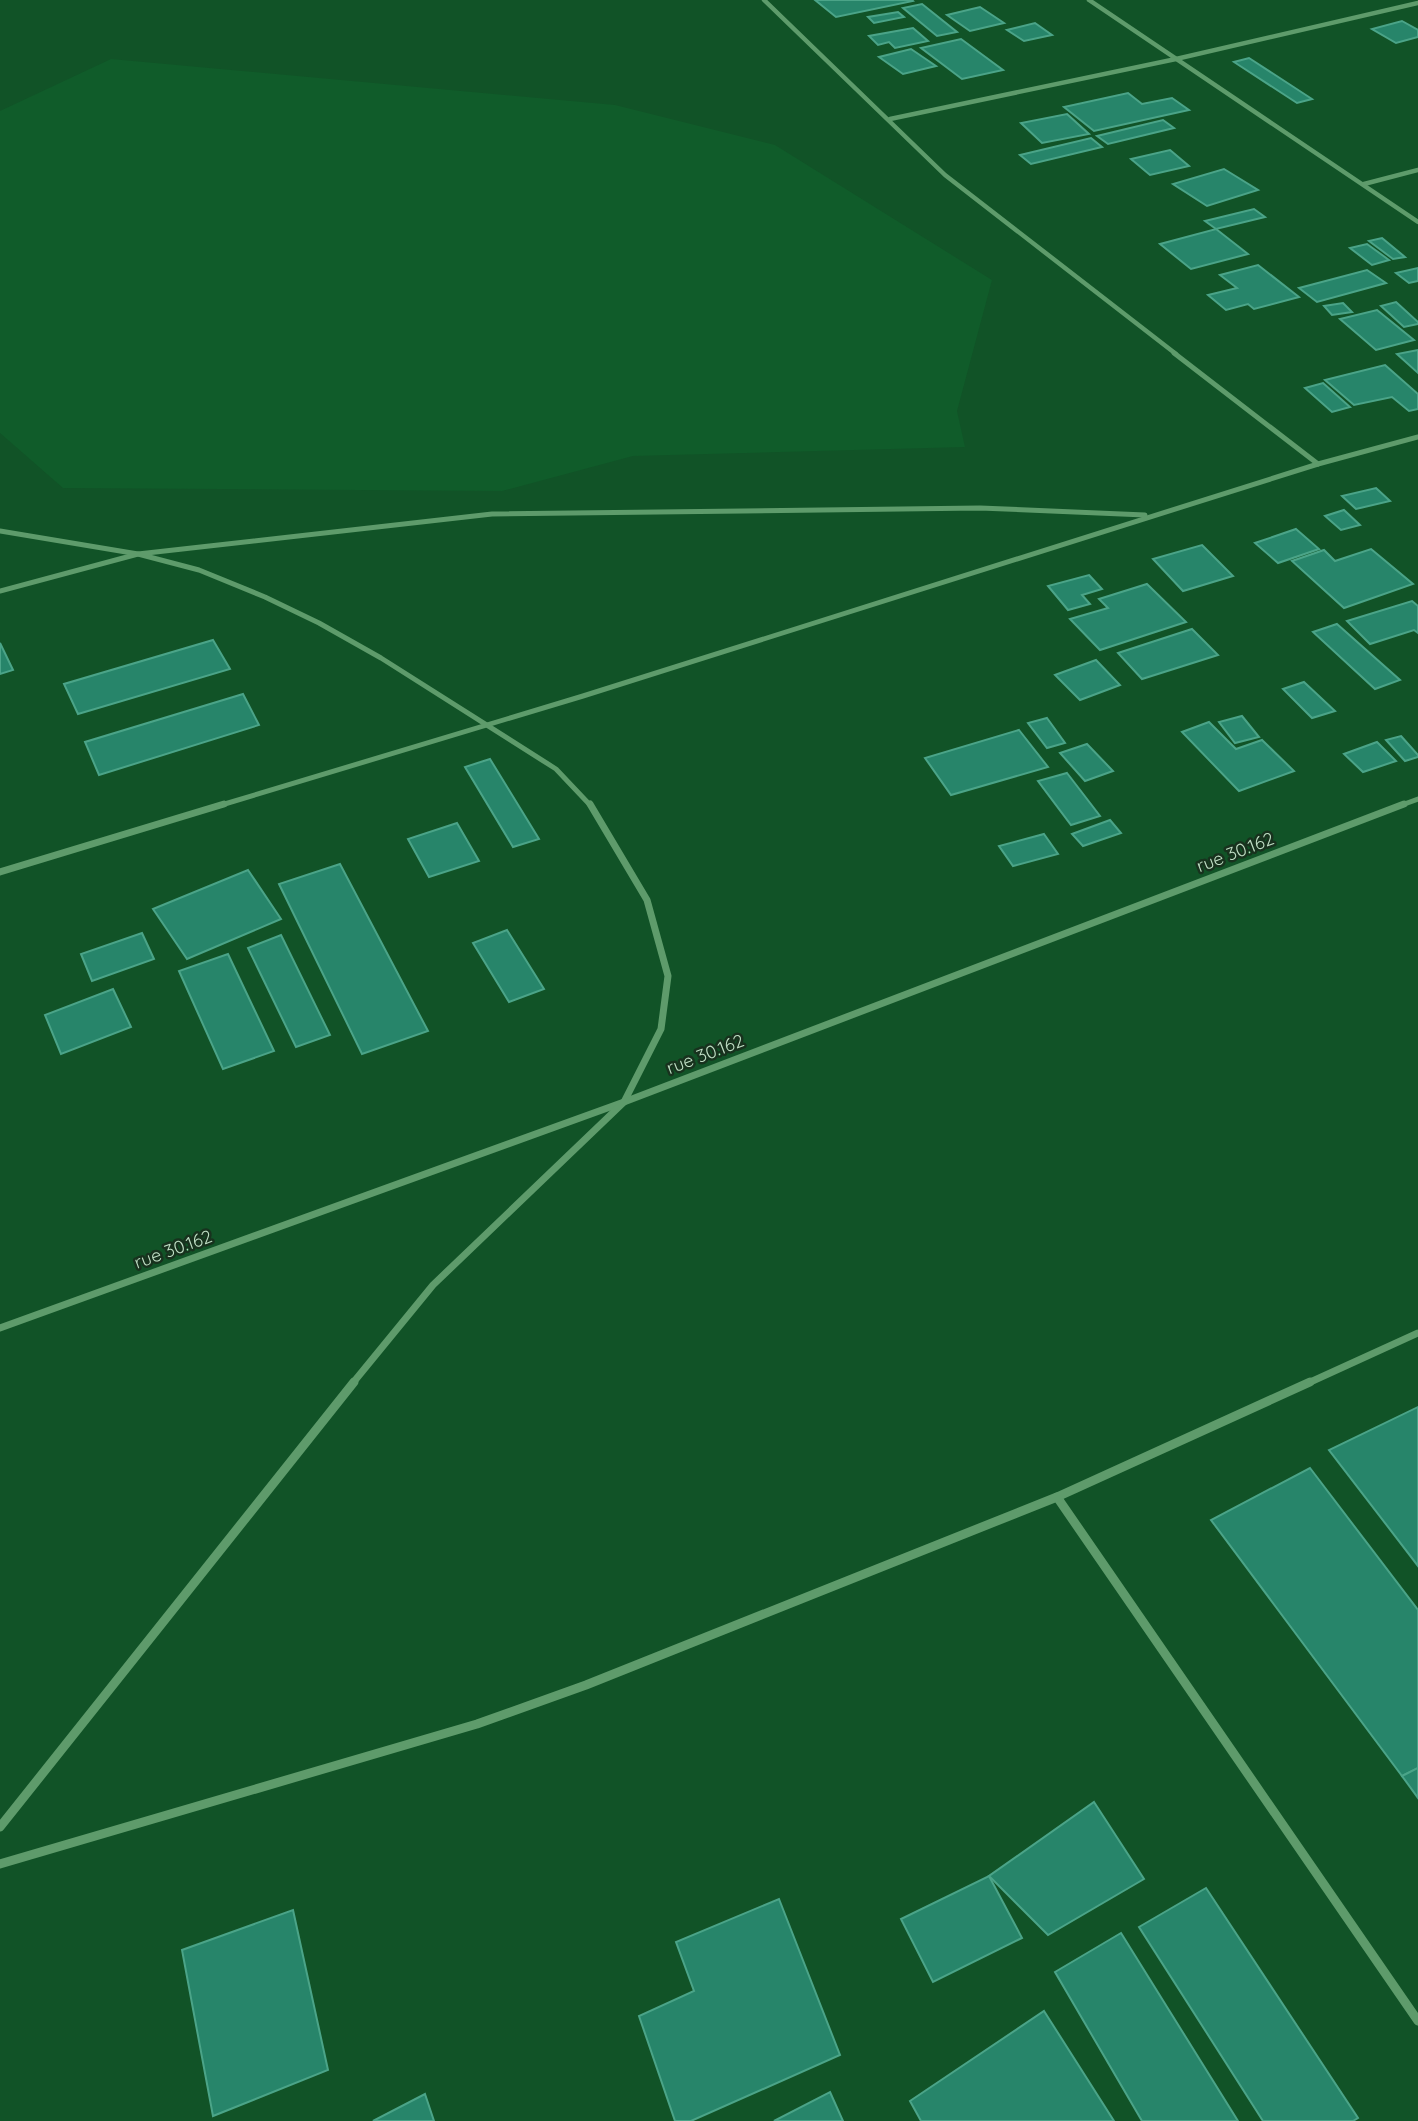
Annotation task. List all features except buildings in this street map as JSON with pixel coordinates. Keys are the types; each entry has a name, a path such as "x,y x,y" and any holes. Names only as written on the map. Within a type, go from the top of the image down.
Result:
{"street":[{"path":"764,0 945,175 1318,464"},
{"path":"1089,0 1418,222"},
{"path":"890,119 1176,60 1418,3"},
{"path":"1364,184 1418,170"},
{"path":"0,872 486,725 1318,464 1418,437"},
{"path":"0,591 138,554 492,514 980,508 1153,516"},
{"path":"0,531 138,554 198,570 319,623 381,658 556,769 593,808 647,900 668,976 662,1028 624,1102 433,1285 270,1484 0,1828"},
{"name":"rue 30.162","path":"0,1328 624,1102 1418,799"},
{"path":"0,1864 477,1724 586,1685 1057,1497 1418,1333"},
{"path":"1057,1497 1418,2021"}],"shaded area":[{"path":"111,59 615,105 775,145 992,280 957,411 965,447 633,456 502,491 63,488 0,433 0,111"}]}
